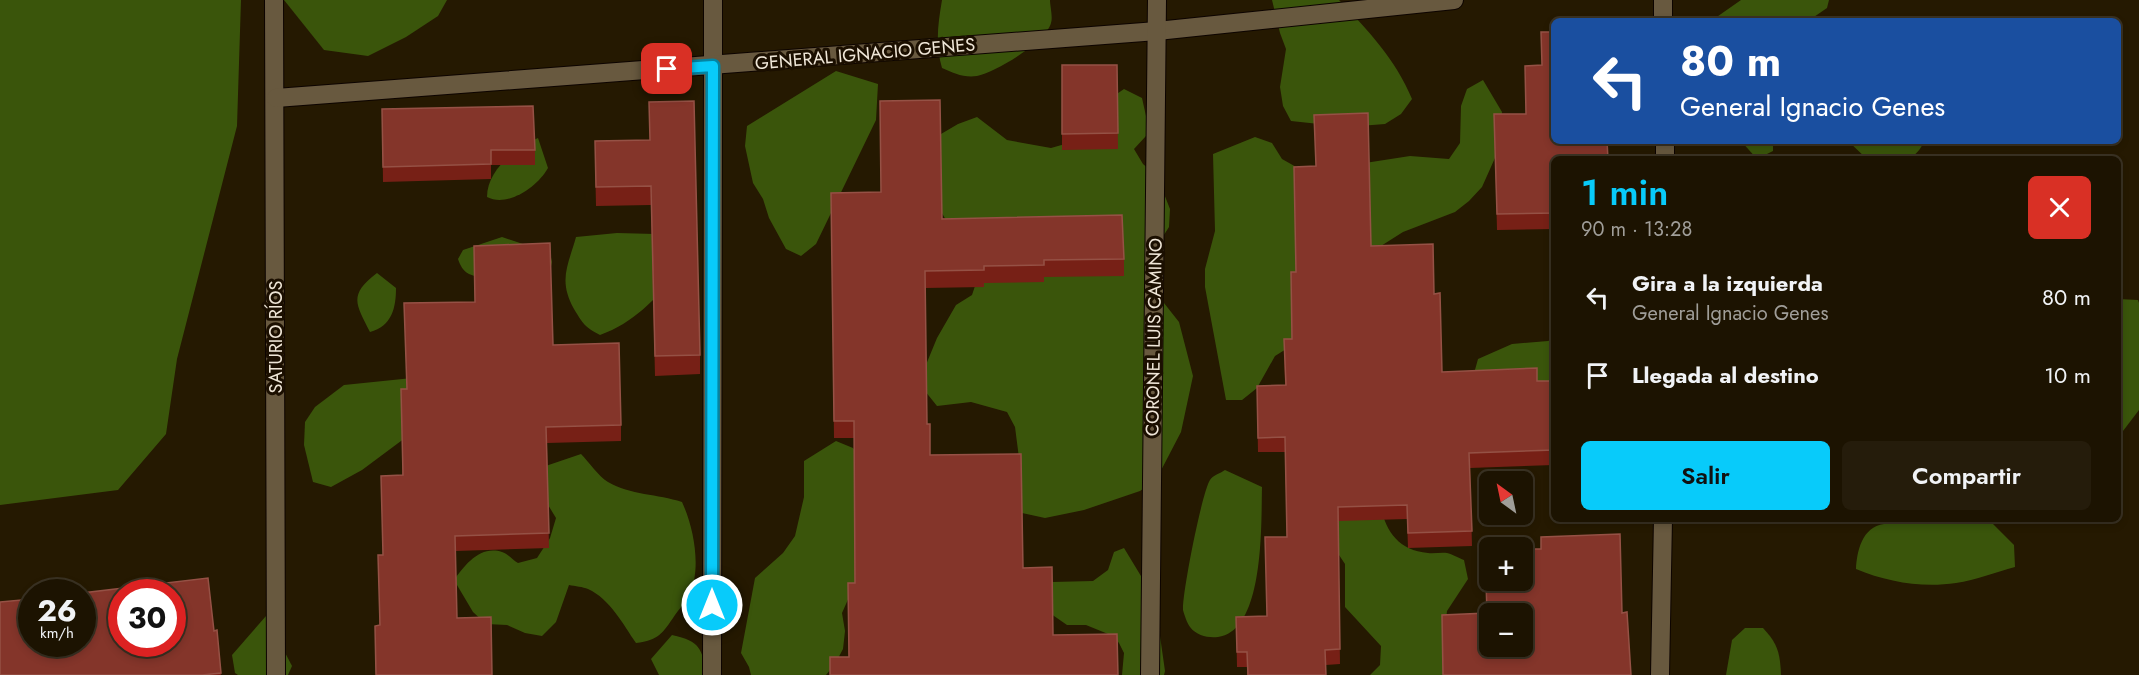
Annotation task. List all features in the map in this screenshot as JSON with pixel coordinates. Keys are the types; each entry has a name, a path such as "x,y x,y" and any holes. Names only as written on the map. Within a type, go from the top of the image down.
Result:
{"street":[{"name":"SATURIO RÍOS","path":"274,0 276,675"},
{"path":"712,0 712,675"},
{"name":"CORONEL LUIS CAMINO","path":"1150,675 1157,0"},
{"name":"GENERAL IGNACIO GENES","path":"276,98 1157,30 1454,0"},
{"path":"1663,0 1663,18"},
{"path":"1660,675 1663,522"}],"green space":[{"path":"0,0 241,0 237,126 177,359 166,434 118,490 0,505"},
{"path":"284,0 447,0 438,16 406,37 368,56 324,50"},
{"path":"942,0 1050,0 1052,21 1040,39 1019,55 996,69 977,76 963,76 942,68 938,26"},
{"path":"1272,0 1339,0 1390,58 1398,71 1412,99 1401,114 1385,124 1347,127 1291,121 1283,106 1280,87 1286,49"},
{"path":"1741,0 1829,0 1827,8 1812,18 1715,18"},
{"path":"836,71 878,84 876,120 816,244 801,256 786,249 753,183 745,146 747,126"},
{"path":"1483,80 1502,112 1499,149 1482,187 1455,212 1403,232 1373,251 1291,346 1275,356 1257,388 1242,400 1226,400 1205,287 1205,269 1215,231 1213,154 1255,137 1272,143 1282,159 1298,168 1352,165 1410,156 1449,159 1460,143 1461,106 1467,89"},
{"path":"1124,89 1142,98 1146,116 1146,136 1134,149 1143,164 1157,176 1170,209 1169,227 1148,260 1145,279 1179,322 1193,376 1181,432 1156,480 1140,491 1084,510 1045,518 1022,513 1014,497 1019,458 1015,427 1007,412 971,402 937,406 925,391 923,372 937,338 956,305 972,295 978,277 938,206 941,134 977,117 1007,140 1051,148 1072,142 1092,111"},
{"path":"538,138 548,168 537,182 522,193 504,200 487,197 488,187 497,169 512,154"},
{"path":"1744,144 1773,144 1773,151 1763,156 1754,156"},
{"path":"1851,144 1922,144 1912,156 1864,156"},
{"path":"617,233 655,234 679,274 633,317 600,335 585,325 574,309 566,290 566,273 576,237"},
{"path":"502,237 550,253 552,262 550,271 487,278 477,277 463,270 458,259 463,250"},
{"path":"377,273 396,288 395,302 388,321 370,332 357,300 362,288"},
{"path":"2121,299 2138,300 2139,303 2139,410 2121,432"},
{"path":"1551,340 1551,390 1473,377 1478,359 1512,344"},
{"path":"422,377 405,438 362,470 331,487 313,482 304,445 305,422 315,407 344,385"},
{"path":"836,441 853,448 900,516 850,595 842,613 845,631 843,649 826,675 751,675 741,653 755,578 783,553 795,536 804,497 804,461"},
{"path":"581,454 608,482 635,492 682,502 686,512 695,549 693,585 689,596 667,627 650,640 636,643 603,599 588,589 569,585 556,622 542,636 525,633 507,625 486,624 473,612 454,580 474,558 487,551 504,553 518,563 537,558 550,538 556,518 528,472"},
{"path":"1225,470 1262,487 1260,548 1252,596 1245,616 1233,630 1218,637 1210,637 1199,634 1190,627 1183,610 1202,503 1211,478"},
{"path":"1347,499 1380,503 1389,530 1408,548 1428,553 1447,553 1464,560 1468,579 1447,611 1445,628 1448,675 1370,675 1380,665 1381,646 1345,607 1345,564 1335,549 1318,542"},
{"path":"1991,522 2014,545 2015,567 1963,582 1930,585 1892,580 1856,569 1862,541 1870,530 1884,524"},
{"path":"1124,548 1144,581 1155,609 1160,627 1164,675 1122,675 1124,653 1113,636 1086,625 1067,625 1044,609 1052,582 1093,581 1108,570 1114,552"},
{"path":"266,616 292,666 288,675 238,675 235,673 232,655"},
{"path":"1745,628 1763,628 1772,639 1780,661 1781,675 1726,675 1732,640"},
{"path":"672,635 694,643 701,652 708,675 659,675 651,659"}],"building":[{"path":"1541,32 1551,32 1551,144 1607,144 1608,156 1551,156 1551,213 1497,214 1494,114 1526,114 1525,66 1542,65"},
{"path":"1062,65 1117,65 1118,133 1062,134"},
{"path":"940,100 942,219 1122,215 1124,259 1044,260 1044,265 984,266 984,270 925,271 927,424 930,424 930,455 1021,454 1023,568 1052,567 1053,635 1117,634 1118,675 830,675 830,657 849,657 848,583 855,583 854,421 834,421 831,193 881,192 880,101"},
{"path":"694,101 700,355 655,356 651,186 596,187 595,141 650,140 649,102"},
{"path":"533,106 535,150 491,150 491,164 383,167 382,109"},
{"path":"1368,113 1371,246 1433,244 1434,294 1440,293 1442,372 1537,368 1537,381 1551,381 1551,450 1469,453 1472,531 1408,533 1407,505 1338,507 1340,649 1325,650 1326,675 1248,675 1247,652 1237,652 1236,617 1267,616 1265,537 1287,537 1285,437 1258,438 1257,386 1286,385 1284,339 1292,339 1291,272 1296,272 1294,167 1316,166 1314,115"},
{"path":"550,243 553,345 619,343 621,425 546,427 549,533 455,536 457,618 491,617 492,675 376,675 375,626 380,625 378,555 383,555 381,476 403,475 401,389 407,389 404,303 475,302 474,246"},
{"path":"1620,534 1622,613 1627,612 1631,675 1443,675 1442,615 1479,613 1479,657 1533,657 1533,603 1487,603 1486,591 1533,591 1533,549 1541,549 1541,537"},
{"path":"208,578 214,631 217,630 221,673 202,675 0,675 0,602 18,600 18,657 96,657 96,591 108,590 108,657 186,657 186,581"}],"route":[{"path":"667,69 713,66 712,605"}]}
